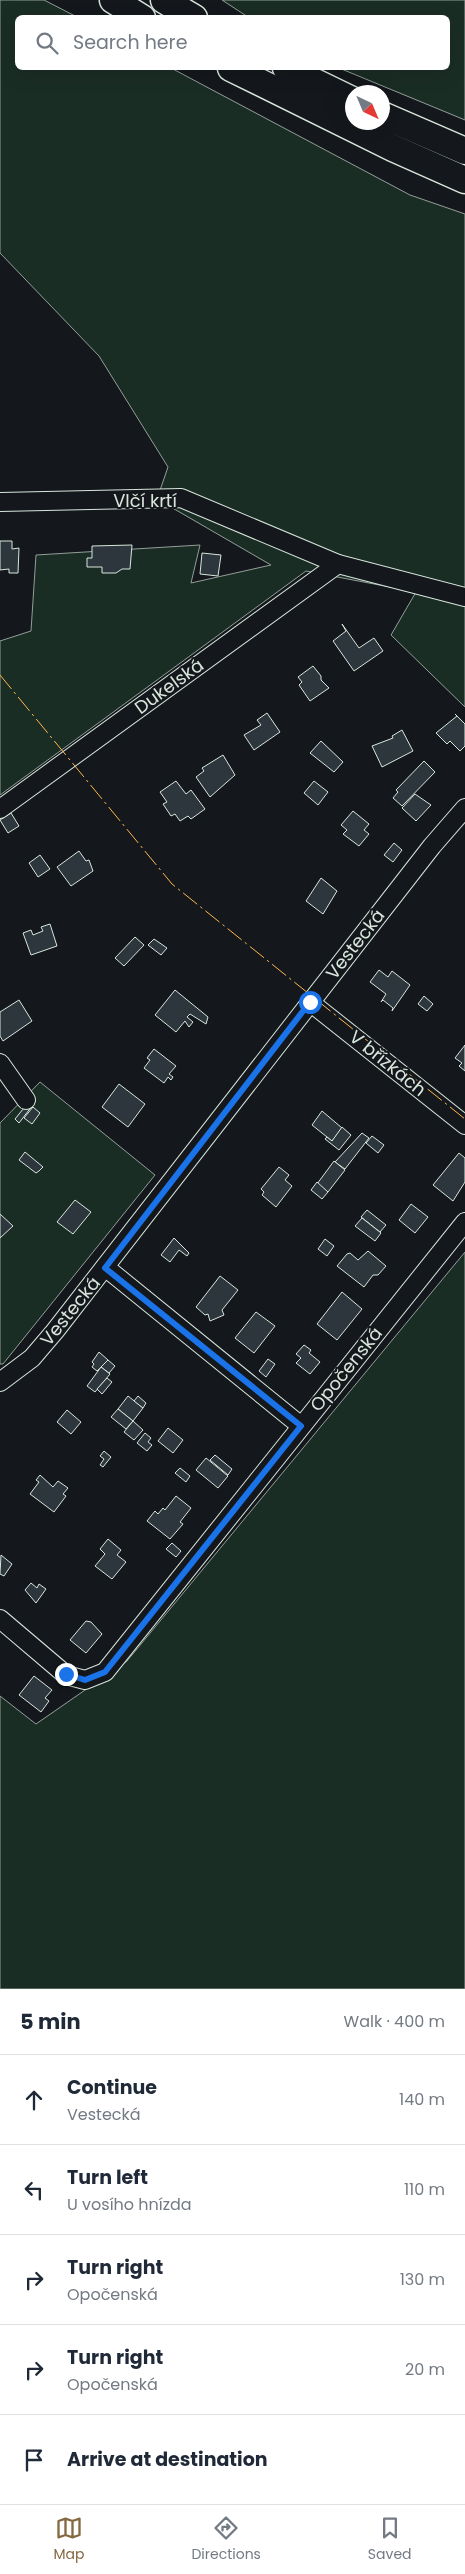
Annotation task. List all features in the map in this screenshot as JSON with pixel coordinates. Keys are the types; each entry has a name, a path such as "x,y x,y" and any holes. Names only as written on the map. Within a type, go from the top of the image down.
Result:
{"highway":[{"path":"112,0 137,15"},
{"path":"164,0 189,15"},
{"path":"235,70 393,148 465,180"},
{"path":"290,70 345,97"},
{"path":"390,118 465,151"}],"street":[{"name":"Vlčí krtí","path":"0,502 181,498 338,564 465,597"},
{"name":"Dukelská","path":"0,809 338,564"},
{"name":"Vestecká","path":"0,1382 32,1358 105,1268 432,846 465,808"},
{"name":"V břízkách","path":"310,1002 465,1125"},
{"path":"0,1063 26,1100"},
{"name":"Opočenská","path":"0,1619 66,1674 85,1680 105,1672 465,1222"},
{"path":"105,1268 301,1426"}],"green space":[{"path":"0,0 44,0 73,15 15,15 15,70 175,70 410,195 465,214 465,707 391,635 416,592 306,571 0,795 0,641 31,631 36,555 200,545 191,583 271,565 157,499 168,467 99,356 0,253"},
{"path":"222,0 465,0 465,120 390,89 390,85 380,85 344,70 450,70 450,15 245,15"},
{"path":"40,1082 155,1175 3,1364 0,1364 0,1123"},
{"path":"465,1252 465,1989 0,1989 0,1696 36,1724 127,1661"}],"building":[{"path":"0,541 12,541 12,549 19,548 18,573 9,573 9,569 0,570"},
{"path":"132,545 130,569 122,569 116,573 102,573 102,567 87,567 87,558 92,558 92,546"},
{"path":"202,553 221,555 218,576 200,574"},
{"path":"342,624 359,648 374,638 383,651 354,671 333,641 346,631"},
{"path":"313,666 321,676 321,680 329,688 310,701 299,685 302,682 298,677"},
{"path":"267,713 280,732 254,750 244,735 261,725 257,720"},
{"path":"457,716 465,724 465,746 460,751 450,741 447,744 436,733"},
{"path":"402,730 413,751 382,767 372,746 393,738 392,736"},
{"path":"321,741 343,762 334,772 310,753"},
{"path":"223,755 235,775 210,797 196,777 204,771 202,768"},
{"path":"424,761 435,772 402,806 393,798 398,792 396,790"},
{"path":"176,781 186,794 191,790 205,809 191,819 188,816 180,821 175,814 171,816 163,804 167,802 160,792"},
{"path":"314,781 328,792 318,805 304,793"},
{"path":"415,794 431,805 416,821 402,808"},
{"path":"353,811 369,824 364,830 369,834 359,846 343,834 347,830 341,825"},
{"path":"11,813 19,826 8,833 0,820"},
{"path":"394,843 402,850 393,862 384,855"},
{"path":"79,851 86,861 89,860 93,871 71,886 57,867"},
{"path":"40,855 50,869 38,877 29,863"},
{"path":"321,878 337,891 323,914 306,901"},
{"path":"50,924 57,946 31,955 23,933 31,930 33,935 43,931 41,927"},
{"path":"135,937 144,945 124,966 115,958"},
{"path":"154,939 167,948 161,955 148,945"},
{"path":"379,970 388,977 392,971 410,985 392,1011 393,1008 383,1000 381,1002 386,994 370,982"},
{"path":"175,990 208,1017 206,1024 190,1014 187,1017 193,1022 189,1027 185,1021 176,1032 155,1015"},
{"path":"424,996 433,1004 427,1011 418,1004"},
{"path":"19,1000 32,1021 3,1041 0,1036 0,1012"},
{"path":"465,1045 465,1071 459,1066 462,1063 455,1058"},
{"path":"154,1049 176,1066 169,1074 173,1077 171,1080 168,1077 164,1083 144,1068 150,1060 147,1058"},
{"path":"119,1084 145,1104 128,1127 102,1107"},
{"path":"28,1103 32,1106 19,1123 15,1119"},
{"path":"33,1107 40,1113 32,1124 24,1118"},
{"path":"322,1111 342,1128 332,1141 312,1125"},
{"path":"342,1127 351,1135 339,1150 325,1139 327,1137 332,1141"},
{"path":"362,1133 369,1138 345,1169 335,1162"},
{"path":"372,1136 384,1145 378,1153 366,1143"},
{"path":"25,1152 43,1167 36,1173 19,1160"},
{"path":"459,1153 465,1158 465,1182 453,1201 433,1185"},
{"path":"334,1161 345,1170 328,1192 317,1184"},
{"path":"279,1167 289,1175 285,1180 292,1186 276,1207 262,1195 264,1192 261,1189"},
{"path":"317,1182 328,1192 322,1199 311,1190"},
{"path":"75,1200 91,1212 73,1234 57,1222"},
{"path":"411,1204 428,1217 415,1233 399,1220"},
{"path":"367,1210 386,1225 380,1232 361,1217"},
{"path":"0,1214 13,1226 0,1238"},
{"path":"362,1218 381,1233 375,1241 355,1226"},
{"path":"174,1238 189,1253 187,1256 179,1250 170,1262 161,1255"},
{"path":"325,1239 334,1246 327,1256 318,1249"},
{"path":"368,1251 386,1266 378,1275 373,1275 364,1287 337,1266 347,1254 350,1253 358,1260"},
{"path":"220,1276 238,1290 222,1310 224,1315 210,1321 208,1314 205,1315 196,1307"},
{"path":"342,1292 362,1309 337,1340 317,1324"},
{"path":"256,1312 275,1326 254,1353 235,1338"},
{"path":"304,1345 311,1350 309,1353 320,1362 310,1374 296,1363 301,1358 296,1354"},
{"path":"99,1352 108,1360 97,1371 92,1367 94,1364 92,1362"},
{"path":"268,1359 275,1364 266,1377 259,1371"},
{"path":"108,1360 115,1366 109,1373 101,1367"},
{"path":"101,1367 110,1374 95,1392 87,1386"},
{"path":"107,1378 112,1382 102,1394 97,1389"},
{"path":"128,1396 143,1408 133,1421 118,1409"},
{"path":"138,1396 146,1403 143,1408 134,1401"},
{"path":"118,1409 133,1421 126,1429 111,1417"},
{"path":"67,1410 81,1422 71,1434 57,1422"},
{"path":"133,1421 143,1430 134,1440 124,1432"},
{"path":"168,1428 183,1440 173,1453 158,1441"},
{"path":"145,1433 151,1438 148,1442 152,1445 147,1451 137,1443"},
{"path":"104,1451 111,1457 103,1467 100,1465 104,1459 100,1456"},
{"path":"215,1455 232,1469 228,1475 210,1460"},
{"path":"206,1458 228,1476 218,1488 196,1470"},
{"path":"180,1468 190,1476 186,1482 175,1473"},
{"path":"40,1475 53,1487 58,1481 68,1488 63,1494 66,1496 54,1512 30,1494 39,1482 36,1480"},
{"path":"176,1496 191,1508 180,1522 183,1524 170,1539 147,1521 155,1511 158,1514 163,1508 165,1510"},
{"path":"108,1539 121,1550 117,1555 126,1562 112,1579 95,1566 105,1554 100,1549"},
{"path":"172,1543 181,1551 176,1557 166,1549"},
{"path":"1,1555 12,1564 4,1576 0,1574"},
{"path":"31,1583 37,1588 39,1584 46,1589 36,1603 25,1590"},
{"path":"86,1621 91,1622 102,1634 86,1653 70,1640"},
{"path":"34,1676 52,1690 45,1698 49,1701 41,1712 19,1695"}],"power":[{"path":"0,675 172,884 465,1119"}],"route":[{"path":"66,1674 85,1680 105,1672 128,1646 160,1601 301,1426 105,1268 310,1002"}]}
